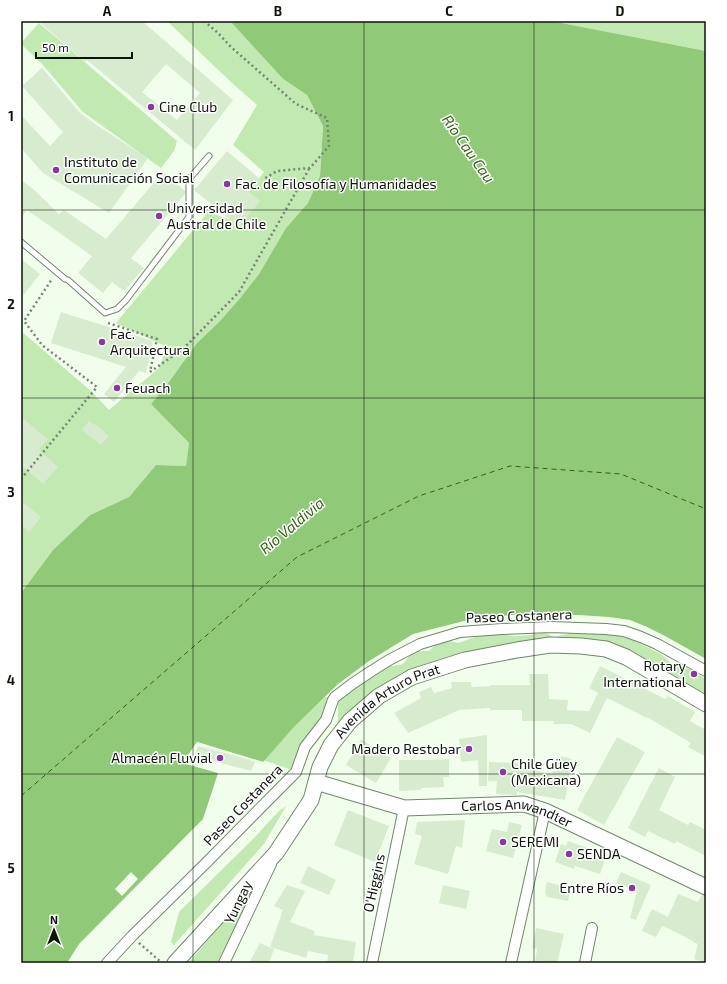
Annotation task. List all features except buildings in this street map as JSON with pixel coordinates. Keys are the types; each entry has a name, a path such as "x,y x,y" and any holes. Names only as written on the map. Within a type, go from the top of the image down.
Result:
{"main road":[{"name":"Avenida Arturo Prat","path":"175,963 276,853 311,800 320,767 331,745 350,721 379,696 412,677 466,660 517,650 550,645 581,646 606,650 626,657 706,704"},
{"name":"Carlos Anwandter","path":"316,782 404,808 524,804 545,811 706,887"}],"street":[{"name":"Paseo Costanera","path":"107,963 132,936 296,772 305,747 326,720 335,697 346,688 389,660 420,644 460,632 551,627 606,629 624,631 641,637 657,644 706,671"},
{"name":"O'Higgins","path":"372,963 404,808"},
{"path":"511,963 545,811"},
{"name":"Yungay","path":"224,963 276,853"},
{"path":"585,963 592,928"}],"lane":[{"path":"21,242 68,280 105,313 117,310 189,217 189,179 209,156"}],"path":[{"path":"108,323 158,339 150,372 183,349 239,292 310,168 330,146 327,118 296,104 231,47 204,21"},
{"path":"264,179 277,171 310,168"},
{"path":"21,479 97,387 42,345 24,322 52,278 52,268"},
{"path":"132,936 162,963"}],"shaded area":[{"path":"167,21 230,21 283,79 307,95 323,126 320,176 308,203 286,228 259,274 220,321 197,343 151,404 189,443 186,466 156,465 129,497 90,515 53,550 21,593 21,331 91,391 109,410 159,368 167,347 116,323 208,212 228,219 264,172 233,145 257,105"},
{"path":"551,21 706,21 706,51"},
{"path":"39,23 177,141 174,151 161,168 83,112 43,65 21,44"},
{"path":"544,632 554,637 572,633 600,633 629,638 661,654 671,663 696,672 706,680 706,694 624,647 602,640 567,638 533,640 450,656 416,668 376,691 338,725 338,701 390,666 404,663 410,655 418,651 429,651 436,644 446,640 458,643 484,634 516,636"},
{"path":"325,697 331,697 322,721 292,770 263,760 293,728"},
{"path":"286,806 264,844 174,945 171,942 179,912 255,837 278,812"},
{"path":"243,900 248,901 248,906 219,963 188,963"}],"water":[{"path":"230,21 551,21 706,51 706,659 647,627 630,620 609,617 578,615 512,615 464,621 413,634 369,661 338,684 293,728 263,762 197,742 183,763 218,773 203,819 79,944 67,963 21,963 21,593 53,550 90,515 129,497 156,465 186,466 189,443 151,404 197,343 220,321 259,274 286,228 308,203 320,176 323,126 307,95 283,79"}],"pier":[{"path":"197,742 263,762 262,764 197,745 186,762 219,771 220,773 183,763"},
{"path":"131,872 138,879 122,896 115,889"}],"ferry route":[{"path":"21,796 297,557 419,496 510,466 621,474 706,509"}],"place":[{"name":"Cine Club","path":"151,107"},
{"name":"Instituto de Comunicación Social","path":"56,170"},
{"name":"Fac. de Filosofía y Humanidades","path":"227,184"},
{"name":"Universidad Austral de Chile","path":"159,216"},
{"name":"Fac. Arquitectura","path":"102,342"},
{"name":"Feuach","path":"117,388"},
{"name":"Rotary International","path":"694,674"},
{"name":"Madero Restobar","path":"469,749"},
{"name":"Almacén Fluvial","path":"220,758"},
{"name":"Chile Güey (Mexicana)","path":"503,772"},
{"name":"SEREMI","path":"503,842"},
{"name":"SENDA","path":"569,854"},
{"name":"Entre Ríos","path":"632,888"}],"water label":[{"name":"Río Cau Cau","path":"468,149"},
{"name":"Río Valdivia","path":"292,526"}]}
